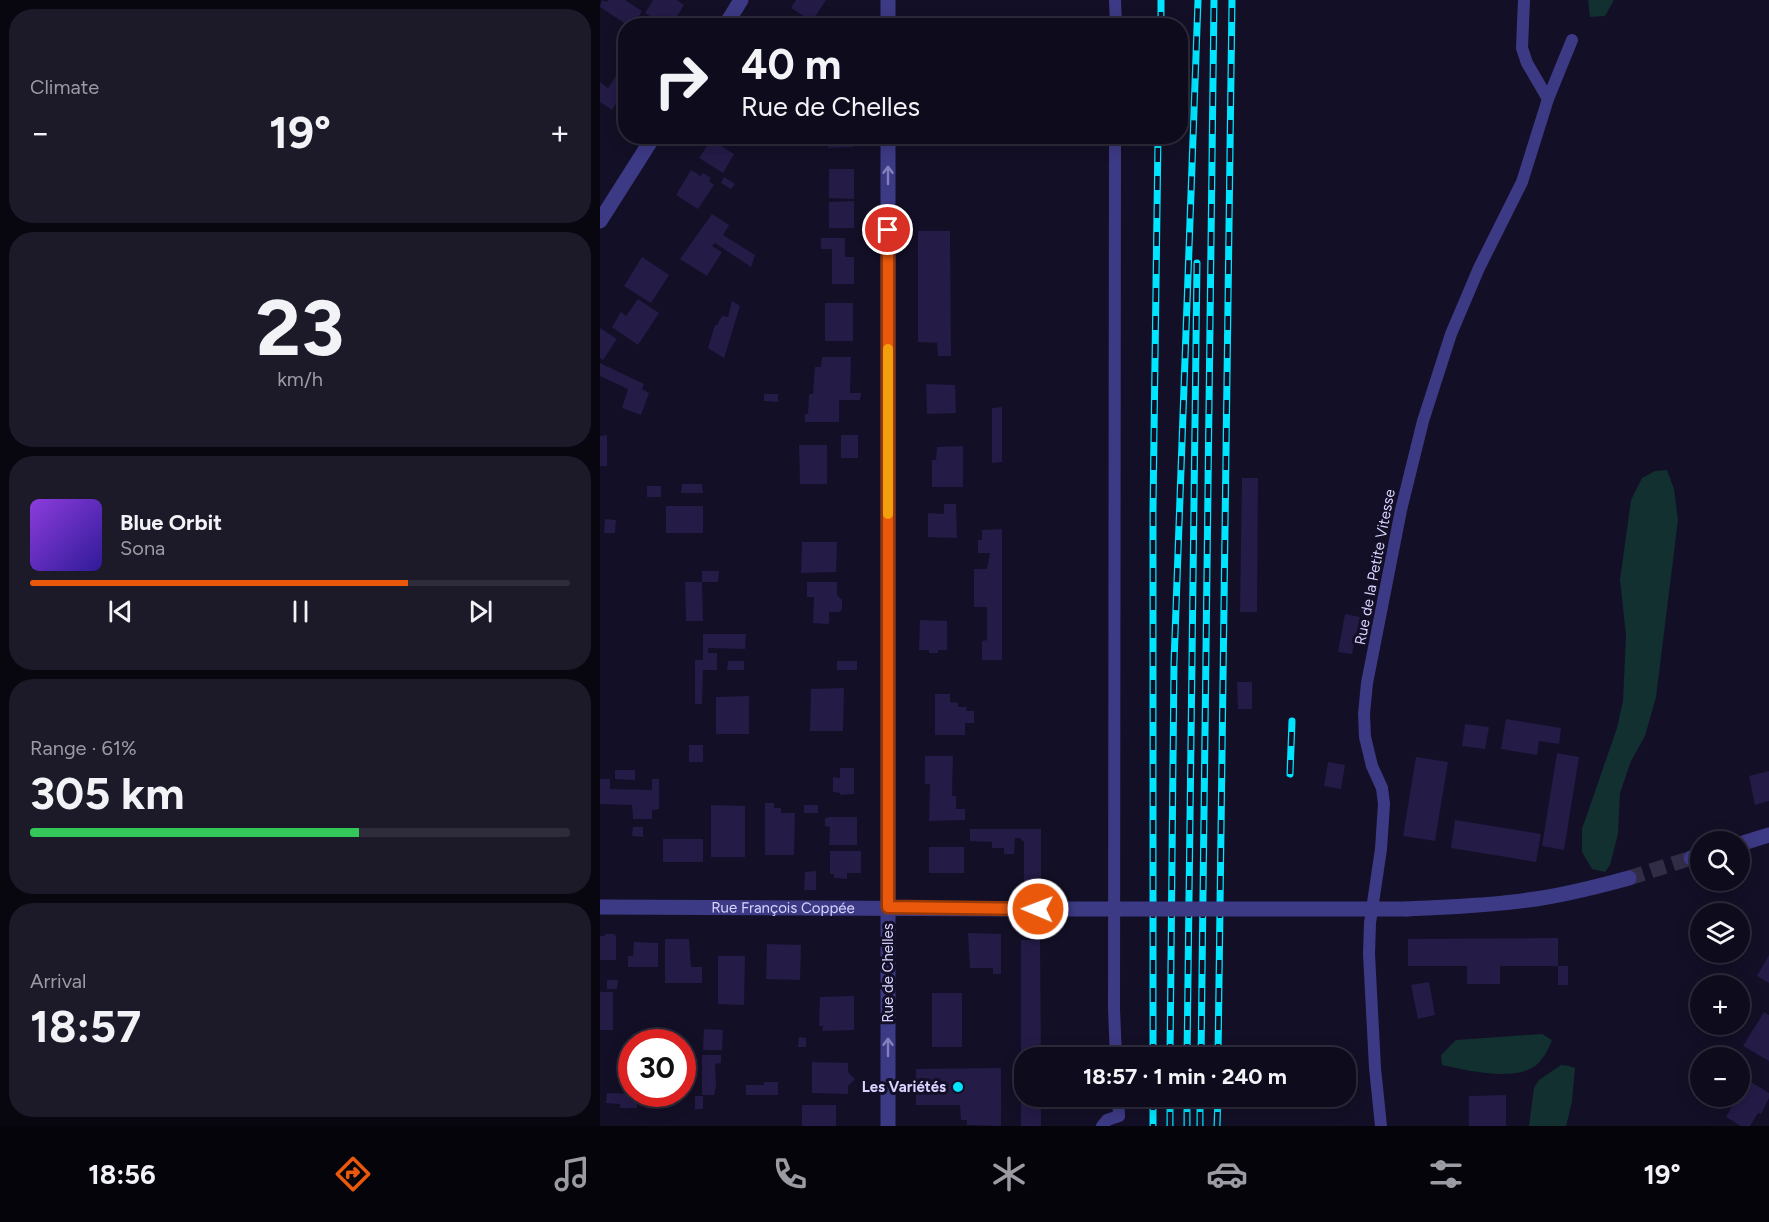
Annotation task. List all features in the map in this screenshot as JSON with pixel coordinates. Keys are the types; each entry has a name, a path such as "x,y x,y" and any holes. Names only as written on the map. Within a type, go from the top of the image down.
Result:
{"street":[{"path":"730,18 741,0"},
{"path":"888,0 888,18"},
{"path":"600,221 649,144"},
{"name":"Rue de Chelles","path":"888,144 888,1126"},
{"path":"1750,841 1769,835"},
{"name":"Rue François Coppée","path":"600,907 1407,909 1530,900 1558,896 1629,878"}],"lane":[{"path":"1115,0 1116,18"},
{"path":"1524,0 1522,48 1527,63 1548,99"},
{"name":"Rue de la Petite Vitesse","path":"1381,1126 1375,1068 1369,954 1370,923 1381,849 1384,804 1382,788 1372,766 1365,737 1364,714 1367,684 1401,510 1423,421 1451,334 1479,268 1522,182 1548,99 1572,40"},
{"path":"1115,144 1116,449 1113,679 1116,1047"},
{"path":"1102,1126 1107,1120 1119,1116 1119,1107"}],"green space":[{"path":"1588,0 1614,0 1605,16 1590,17"},
{"path":"1667,470 1674,489 1678,520 1656,697 1645,736 1631,761 1620,793 1618,834 1610,865 1605,872 1592,869 1582,852 1582,829 1617,728 1623,701 1626,635 1620,580 1631,500 1642,478 1655,471"},
{"path":"1542,1034 1552,1040 1546,1053 1534,1067 1521,1072 1486,1073 1442,1065 1441,1055 1456,1040"},
{"path":"1561,1065 1575,1068 1572,1102 1566,1126 1529,1126 1534,1088 1539,1080"}],"building":[{"path":"602,0 607,2 608,0 625,0 642,11 638,18 618,19 600,7"},
{"path":"653,0 677,0 684,5 676,18 653,18 645,13"},
{"path":"796,0 826,0 814,18 807,18 791,8"},
{"path":"618,75 618,100 612,110 600,102 600,82 608,88"},
{"path":"708,144 718,144 734,154 723,173 699,158"},
{"path":"854,144 854,147 828,148 824,145"},
{"path":"829,169 854,169 854,199 829,198"},
{"path":"691,170 701,176 703,173 711,178 709,181 714,185 698,209 676,195"},
{"path":"724,177 735,184 731,189 721,183"},
{"path":"854,201 854,228 829,228 829,202"},
{"path":"712,214 729,225 723,235 755,255 751,267 715,243 712,246 722,252 707,276 680,259"},
{"path":"918,231 950,231 951,356 938,356 937,343 918,342"},
{"path":"821,238 845,238 845,257 854,257 854,284 832,284 832,249 821,249"},
{"path":"642,257 669,275 651,303 624,286"},
{"path":"638,299 659,313 638,345 612,327 621,312 626,316"},
{"path":"732,301 740,306 724,358 708,348 715,325 722,316 728,317"},
{"path":"825,303 853,303 853,341 825,341"},
{"path":"600,328 617,339 603,360 600,358"},
{"path":"822,357 851,357 850,393 861,393 860,400 839,400 839,422 805,422 805,414 808,414 809,394 813,394 815,367 821,367"},
{"path":"600,363 644,384 642,389 649,393 641,415 622,408 628,389 600,376"},
{"path":"926,384 955,385 956,413 927,414"},
{"path":"764,394 778,394 778,402 764,401"},
{"path":"1002,407 1002,462 992,463 992,408"},
{"path":"607,435 607,466 600,466 600,436"},
{"path":"841,435 858,435 858,458 841,458"},
{"path":"799,445 827,445 827,484 800,484"},
{"path":"963,446 963,487 932,487 932,460 936,460 937,447"},
{"path":"1242,478 1258,478 1257,612 1240,612"},
{"path":"682,484 702,484 703,493 681,493"},
{"path":"647,486 661,486 661,497 647,497"},
{"path":"944,504 956,504 957,538 928,537 928,513 944,514"},
{"path":"666,506 703,506 703,533 666,533"},
{"path":"605,519 616,520 615,533 604,533"},
{"path":"1002,529 1002,660 982,660 982,641 987,640 987,607 974,607 974,569 987,569 990,553 978,553 978,540 982,540 982,530"},
{"path":"802,542 837,542 836,572 801,573"},
{"path":"702,571 719,571 718,582 702,582"},
{"path":"685,582 702,582 703,621 686,621"},
{"path":"807,582 837,582 837,595 842,600 842,609 839,612 829,612 829,624 813,623 814,597 807,597"},
{"path":"1345,614 1360,617 1352,654 1338,652"},
{"path":"920,620 947,621 947,650 929,653 929,650 919,650"},
{"path":"703,634 746,634 745,649 708,648 708,653 717,653 717,670 703,670 702,704 695,704 695,660 703,660"},
{"path":"728,661 744,661 744,670 727,670"},
{"path":"837,661 857,661 857,670 837,670"},
{"path":"1237,682 1252,682 1252,709 1238,709"},
{"path":"844,688 843,731 810,731 811,689"},
{"path":"935,694 950,694 950,702 958,703 958,707 967,707 966,711 974,711 974,723 965,723 965,735 935,735"},
{"path":"749,696 749,734 716,734 716,697"},
{"path":"1506,719 1561,728 1559,744 1539,741 1537,755 1501,749"},
{"path":"1465,724 1489,727 1485,749 1462,746"},
{"path":"689,745 703,745 703,762 689,762"},
{"path":"1557,753 1579,757 1564,850 1542,846"},
{"path":"925,756 953,756 952,796 956,796 956,809 965,809 965,820 929,821 930,784 925,784"},
{"path":"1416,757 1448,762 1435,841 1403,836"},
{"path":"1328,762 1345,765 1341,789 1324,786"},
{"path":"840,768 854,768 854,794 840,795 840,793 833,792 833,777 840,778"},
{"path":"615,770 635,770 635,780 615,779"},
{"path":"1769,771 1769,801 1755,805 1749,776"},
{"path":"600,779 610,779 610,789 652,790 652,779 659,779 659,809 652,810 652,819 633,819 632,805 600,804"},
{"path":"765,803 774,803 774,808 781,808 781,813 795,813 794,855 765,855"},
{"path":"711,805 745,806 745,857 711,857"},
{"path":"804,805 818,805 818,813 804,813"},
{"path":"857,817 857,845 829,845 830,827 825,826 825,818"},
{"path":"1455,820 1541,834 1536,862 1451,848"},
{"path":"633,827 643,827 643,837 632,836"},
{"path":"970,829 1041,829 1041,891 1029,891 1029,884 1024,884 1024,842 1020,838 1015,838 1014,854 1004,854 1004,848 992,848 992,842 970,841"},
{"path":"663,839 703,839 703,862 663,862"},
{"path":"929,847 964,847 964,873 929,873"},
{"path":"830,851 861,851 861,873 847,873 847,879 834,878 834,874 830,874"},
{"path":"816,871 816,890 804,890 805,872"},
{"path":"968,933 1001,934 1001,974 993,974 993,968 970,968"},
{"path":"605,934 616,936 616,960 600,960 600,936 605,936"},
{"path":"1558,938 1558,966 1500,966 1500,984 1467,984 1467,966 1408,966 1408,939"},
{"path":"665,939 689,939 691,967 702,967 702,983 665,983"},
{"path":"1021,940 1040,940 1041,1047 1021,1047"},
{"path":"634,942 658,943 658,967 628,967 628,956 633,956"},
{"path":"767,944 801,945 800,980 766,979"},
{"path":"1769,955 1769,983 1757,976"},
{"path":"718,956 745,956 744,1005 718,1004"},
{"path":"1558,966 1568,966 1568,985 1558,985"},
{"path":"607,980 618,980 617,989 607,989"},
{"path":"1429,982 1435,1015 1418,1019 1411,985"},
{"path":"600,992 613,992 613,1030 600,1030"},
{"path":"932,993 962,993 962,1047 932,1047"},
{"path":"854,996 854,1030 822,1031 823,1026 819,1026 820,997"},
{"path":"1764,1012 1769,1015 1769,1061 1750,1050 1750,1047 1743,1046"},
{"path":"704,1029 723,1030 722,1050 703,1050"},
{"path":"799,1037 806,1038 806,1047 798,1047"},
{"path":"702,1055 721,1055 721,1063 715,1064 714,1095 702,1095"},
{"path":"812,1062 848,1063 848,1072 855,1079 848,1086 848,1094 812,1093"},
{"name":"Les Variétés","path":"1001,1068 1001,1126 967,1125 967,1120 961,1120 960,1105 916,1105 916,1069"},
{"path":"1750,1081 1769,1093 1761,1114 1758,1113 1750,1126 1741,1126 1726,1117 1732,1107 1750,1107"},
{"path":"764,1082 778,1082 778,1095 746,1095 746,1085 764,1085"},
{"path":"607,1093 618,1093 618,1104 606,1103"},
{"path":"1506,1095 1506,1126 1469,1126 1469,1096"},
{"path":"696,1096 703,1096 703,1109 695,1109"},
{"path":"802,1105 836,1105 836,1126 802,1126"},
{"path":"1021,1107 1041,1107 1041,1126 1021,1126"}],"tunnel":[{"path":"1629,878 1690,858"}],"railway":[{"path":"1161,0 1161,18"},
{"path":"1170,1047 1174,663 1198,0"},
{"path":"1201,1047 1214,0"},
{"path":"1218,1047 1232,0"},
{"path":"1153,1047 1153,510 1158,144"},
{"path":"1187,1047 1197,263"},
{"path":"1290,774 1292,721"},
{"path":"1153,1107 1153,1126"},
{"path":"1170,1107 1170,1126"},
{"path":"1187,1107 1187,1126"},
{"path":"1200,1107 1200,1126"},
{"path":"1217,1126 1218,1107"}],"slow traffic":[{"path":"888,349 888,514"}],"place":[{"name":"Les Variétés","path":"958,1087"}],"route":[{"path":"888,230 888,907 1038,909"}]}
